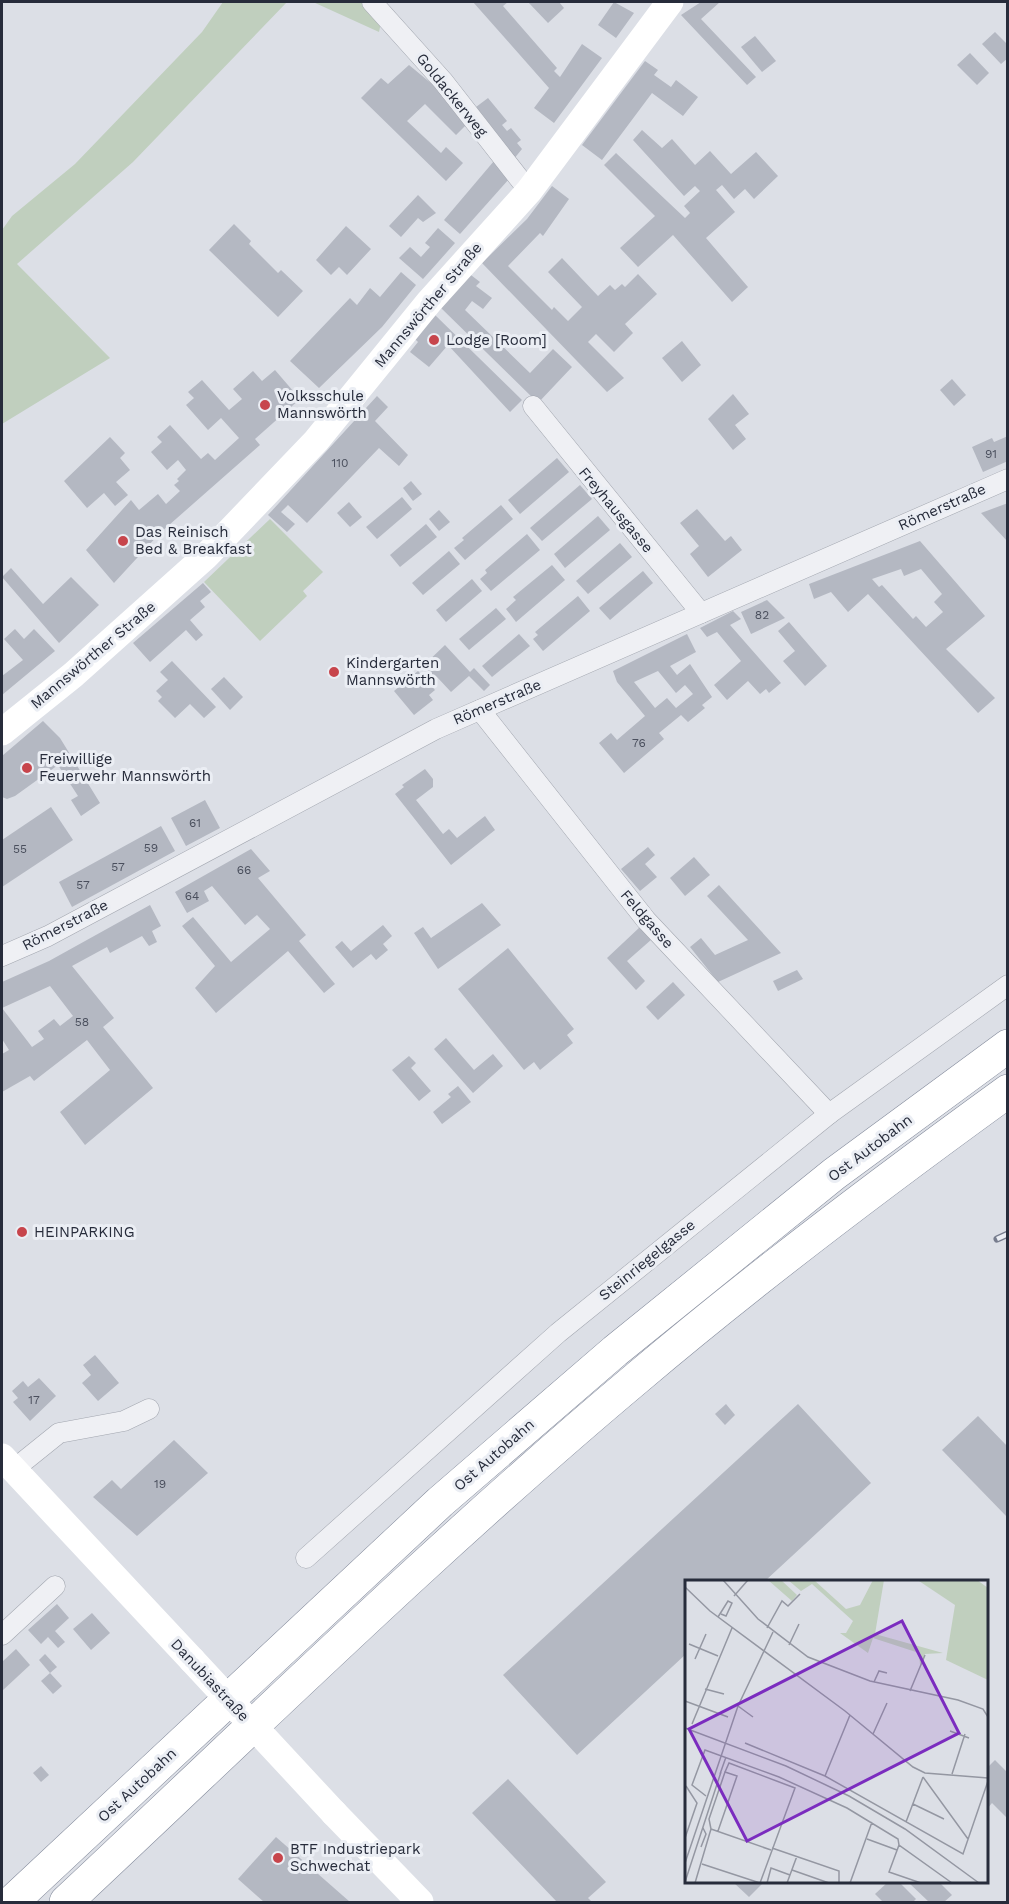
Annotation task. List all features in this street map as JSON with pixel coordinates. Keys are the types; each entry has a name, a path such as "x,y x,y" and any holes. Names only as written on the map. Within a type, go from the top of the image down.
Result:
{"highway":[{"name":"Ost Autobahn","path":"12,1902 440,1502 597,1366 834,1174 1008,1046"},
{"path":"66,1902 464,1530 637,1378 852,1205 1008,1091"}],"main road":[{"name":"Mannswörther Straße","path":"2,732 73,675 206,556 316,441 429,302 529,191 670,2"},
{"name":"Danubiastraße","path":"7,1464 420,1902"}],"street":[{"name":"Goldackerweg","path":"372,2 443,81 529,191"},
{"name":"Freyhausgasse","path":"533,406 700,613"},
{"name":"Römerstraße","path":"2,956 48,936 435,729 1008,479"},
{"name":"Feldgasse","path":"480,710 646,920 829,1114"},
{"name":"Steinriegelgasse","path":"306,1558 558,1333 829,1114 1008,985"},
{"path":"7,1464 59,1433 124,1421 149,1409"},
{"path":"2,1635 56,1586"}],"green space":[{"path":"223,2 287,2 133,162 17,264 110,358 2,424 2,230 12,216 75,164 202,32"},
{"path":"313,2 366,2 382,18 379,32"},
{"path":"270,519 323,572 303,591 307,596 260,641 204,582"}],"building":[{"path":"473,2 508,2 503,6 557,68 554,71 560,77 582,44 602,58 554,123 534,108 549,88"},
{"path":"528,2 559,2 564,8 548,23"},
{"path":"614,2 634,13 616,38 598,25"},
{"path":"701,2 720,2 701,19 756,77 747,85 681,15"},
{"path":"995,32 1008,45 1008,58 1001,64 982,44"},
{"path":"755,36 776,61 762,72 741,47"},
{"path":"970,53 989,73 977,85 957,65"},
{"path":"645,61 658,70 654,75 671,87 676,80 698,97 683,116 652,93 602,160 582,145"},
{"path":"409,65 438,89 466,125 456,135 425,104 407,121 441,153 446,147 463,163 446,181 361,98 381,78 388,84"},
{"path":"488,98 507,121 502,125 507,131 511,128 521,140 517,143 522,149 513,160 472,110"},
{"path":"642,130 662,148 672,139 695,165 710,151 731,174 756,152 778,176 754,199 745,189 734,199 722,185 716,190 735,212 706,238 748,287 732,302 673,235 638,267 620,248 655,216 604,165 616,153 685,218 690,213 684,206 700,191 695,186 684,196 633,140"},
{"path":"494,161 509,179 460,234 444,220"},
{"path":"552,186 569,199 543,236 540,233 508,266 552,310 554,307 568,321 582,307 548,272 562,258 598,296 610,285 615,290 622,284 625,287 638,274 657,294 625,324 633,333 614,352 596,334 588,342 624,378 607,392 482,263 527,219"},
{"path":"418,195 436,213 423,222 418,218 401,237 389,226"},
{"path":"234,224 251,241 249,244 278,273 281,270 303,291 278,317 209,250"},
{"path":"346,226 371,249 347,275 339,267 331,275 316,260"},
{"path":"438,228 455,243 423,279 399,258 410,247 421,257 430,247 425,243"},
{"path":"401,272 416,285 382,327 319,388 290,361 350,298 357,305 370,288 380,297"},
{"path":"467,272 480,282 476,286 492,298 483,309 472,301 465,310 530,373 553,349 572,367 538,403 440,307"},
{"path":"434,314 522,400 510,412 448,345 429,367 410,352 418,342 414,338"},
{"path":"682,341 701,365 682,382 662,358"},
{"path":"275,370 300,399 255,439 260,445 160,533 114,583 86,550 131,500 139,510 158,494 166,504 180,491 174,485 186,470 178,460 167,470 151,452 162,442 157,437 170,425 201,459 208,453 215,460 239,438 221,418 208,430 186,405 194,398 188,392 202,380 229,410 242,399 233,389 253,371 262,381"},
{"path":"952,379 966,395 954,406 940,390"},
{"path":"733,394 749,414 735,425 746,439 733,450 708,419"},
{"path":"377,396 388,407 375,421 408,455 399,466 379,448 307,523 288,505 281,512 295,524 287,532 268,515"},
{"path":"1008,436 1008,461 983,472 972,447 992,438 994,442"},
{"path":"110,437 125,453 120,458 130,470 116,482 128,495 115,506 104,493 87,508 64,481"},
{"path":"557,458 569,472 520,514 508,500"},
{"path":"411,481 422,494 413,501 403,488"},
{"path":"580,485 592,499 542,541 530,528"},
{"path":"402,497 412,509 377,539 366,527"},
{"path":"349,502 362,517 350,527 337,513"},
{"path":"1008,503 1008,542 981,513"},
{"path":"501,505 513,519 465,560 454,548 464,540 462,538"},
{"path":"697,509 725,541 731,536 742,550 708,577 690,554 699,546 680,523"},
{"path":"439,510 450,522 439,531 429,519"},
{"path":"598,516 610,530 565,568 554,554"},
{"path":"426,524 437,537 400,567 390,555"},
{"path":"527,534 540,550 491,591 480,579 487,573 485,570"},
{"path":"920,541 985,616 946,649 995,698 978,713 868,594 848,612 831,592 814,599 809,584","holes":["901,569 904,576 921,569 942,594 934,602 943,612 926,627 916,616 913,619 882,585 879,587 872,579"]},
{"path":"620,543 632,557 588,594 576,581"},
{"path":"449,551 460,564 423,595 412,583"},
{"path":"552,565 565,580 516,622 506,609 516,600 513,597"},
{"path":"11,568 43,604 71,577 99,605 59,643 2,577"},
{"path":"643,571 653,583 610,620 599,608"},
{"path":"472,579 482,591 446,622 436,610"},
{"path":"203,583 211,592 200,601 205,607 190,620 203,635 196,641 186,630 150,662 133,643"},
{"path":"578,596 590,611 543,651 533,639 538,635 535,632"},
{"path":"767,600 785,618 751,634 741,612"},
{"path":"496,608 506,619 469,650 459,639"},
{"path":"733,611 741,619 730,625 781,683 769,693 766,689 760,694 748,681 727,700 714,685 741,661 717,632 707,637 700,628"},
{"path":"789,622 827,666 805,686 783,661 795,651 778,631"},
{"path":"15,629 24,639 34,629 55,651 2,695 2,676 23,660 4,639"},
{"path":"519,634 530,646 492,677 482,666"},
{"path":"687,634 696,652 670,666 677,675 690,664 712,697 702,705 705,708 688,722 681,715 659,733 664,739 624,773 599,743 611,733 617,740 645,716 617,682 613,671","holes":["658,671 676,693 685,685 693,694 676,708 667,698 655,708 634,682"]},
{"path":"445,645 470,672 474,668 490,685 484,691 469,676 451,692 437,677 435,679 422,667"},
{"path":"172,661 216,707 204,718 190,704 175,718 158,701 162,697 156,691 168,680 160,672"},
{"path":"418,671 435,690 429,695 433,700 414,715 394,691"},
{"path":"224,677 243,697 230,710 211,689"},
{"name":"Freiwillige Feuerwehr Mannswörth","path":"43,721 60,738 100,803 81,816 71,800 78,796 58,765 15,796 7,799 2,797 2,756"},
{"path":"425,769 433,779 433,787 416,800 443,834 449,829 457,838 485,816 495,830 451,865 395,794 404,787 402,785"},
{"path":"205,800 220,828 186,846 171,818"},
{"path":"51,807 73,840 2,887 2,840"},
{"path":"161,826 175,851 72,907 59,882"},
{"path":"648,847 655,855 645,864 657,877 640,891 621,869"},
{"path":"251,849 270,871 258,878 306,935 299,941 335,984 324,993 288,951 216,1013 195,988 215,966 182,926 193,917 231,962 270,929 257,915 245,925 212,886 204,891 209,901 187,913 175,892"},
{"path":"694,857 710,875 685,896 670,878"},
{"path":"719,885 781,953 718,982 690,947 701,938 715,955 748,940 707,896"},
{"path":"482,903 501,925 438,969 414,933 423,927 431,938"},
{"path":"150,905 161,926 152,931 157,942 149,946 142,936 110,953 107,947 72,966 114,1018 103,1027 153,1088 85,1145 60,1112 110,1070 87,1040 34,1081 30,1076 2,1092 2,1054 9,1050 2,1039 2,1008 2,982 49,961","holes":["50,986 73,1016 60,1026 54,1019 38,1031 44,1039 32,1047 2,1008"]},
{"path":"383,925 392,936 383,944 388,950 376,960 371,954 353,968 335,947 342,941 351,951"},
{"path":"640,927 652,939 627,961 645,981 636,990 607,958"},
{"path":"508,948 574,1029 567,1035 573,1043 540,1070 534,1062 524,1070 458,989"},
{"path":"797,970 803,979 778,991 773,981"},
{"path":"673,982 685,995 658,1020 646,1007"},
{"path":"446,1038 474,1070 493,1054 503,1066 473,1093 434,1049"},
{"path":"409,1056 416,1063 411,1068 431,1091 419,1101 392,1070"},
{"path":"458,1086 471,1102 442,1124 433,1112 451,1097 448,1094"},
{"path":"95,1355 119,1383 98,1401 82,1383 91,1375 83,1365"},
{"path":"39,1378 56,1396 30,1421 13,1402 18,1398 12,1391 23,1381 28,1387"},
{"path":"726,1404 735,1415 725,1425 715,1414"},
{"path":"798,1404 871,1483 766,1580 685,1580 685,1655 577,1755 503,1675"},
{"path":"978,1416 1008,1447 1008,1518 942,1450"},
{"path":"174,1440 208,1473 137,1536 93,1497 112,1480 121,1489"},
{"path":"57,1604 69,1618 55,1631 65,1642 58,1648 48,1637 41,1644 28,1630"},
{"path":"92,1613 110,1633 91,1650 73,1629"},
{"path":"16,1649 30,1665 2,1691 2,1662"},
{"path":"45,1654 57,1667 50,1673 39,1660"},
{"path":"50,1673 62,1686 53,1694 41,1681"},
{"path":"995,1760 1008,1773 1008,1819 992,1803 988,1808 988,1767"},
{"path":"41,1766 49,1775 41,1782 33,1773"},
{"path":"508,1779 606,1882 588,1898 592,1902 557,1902 472,1813"},
{"name":"BTF Industriepark Schwechat","path":"276,1837 350,1902 264,1902 238,1879"},
{"path":"734,1883 763,1883 749,1897"},
{"path":"887,1883 900,1883 916,1899 913,1902 883,1902 875,1894"},
{"path":"909,1883 940,1883 952,1895 944,1902 929,1902"}],"railway":[{"path":"997,1239 1008,1234"}],"place":[{"name":"Lodge [Room]","path":"434,340"},
{"name":"Volksschule Mannswörth","path":"265,405"},
{"name":"Das Reinisch Bed & Breakfast","path":"123,541"},
{"name":"Kindergarten Mannswörth","path":"334,672"},
{"name":"Freiwillige Feuerwehr Mannswörth","path":"27,768"},
{"name":"HEINPARKING","path":"22,1232"},
{"name":"BTF Industriepark Schwechat","path":"278,1858"}]}
